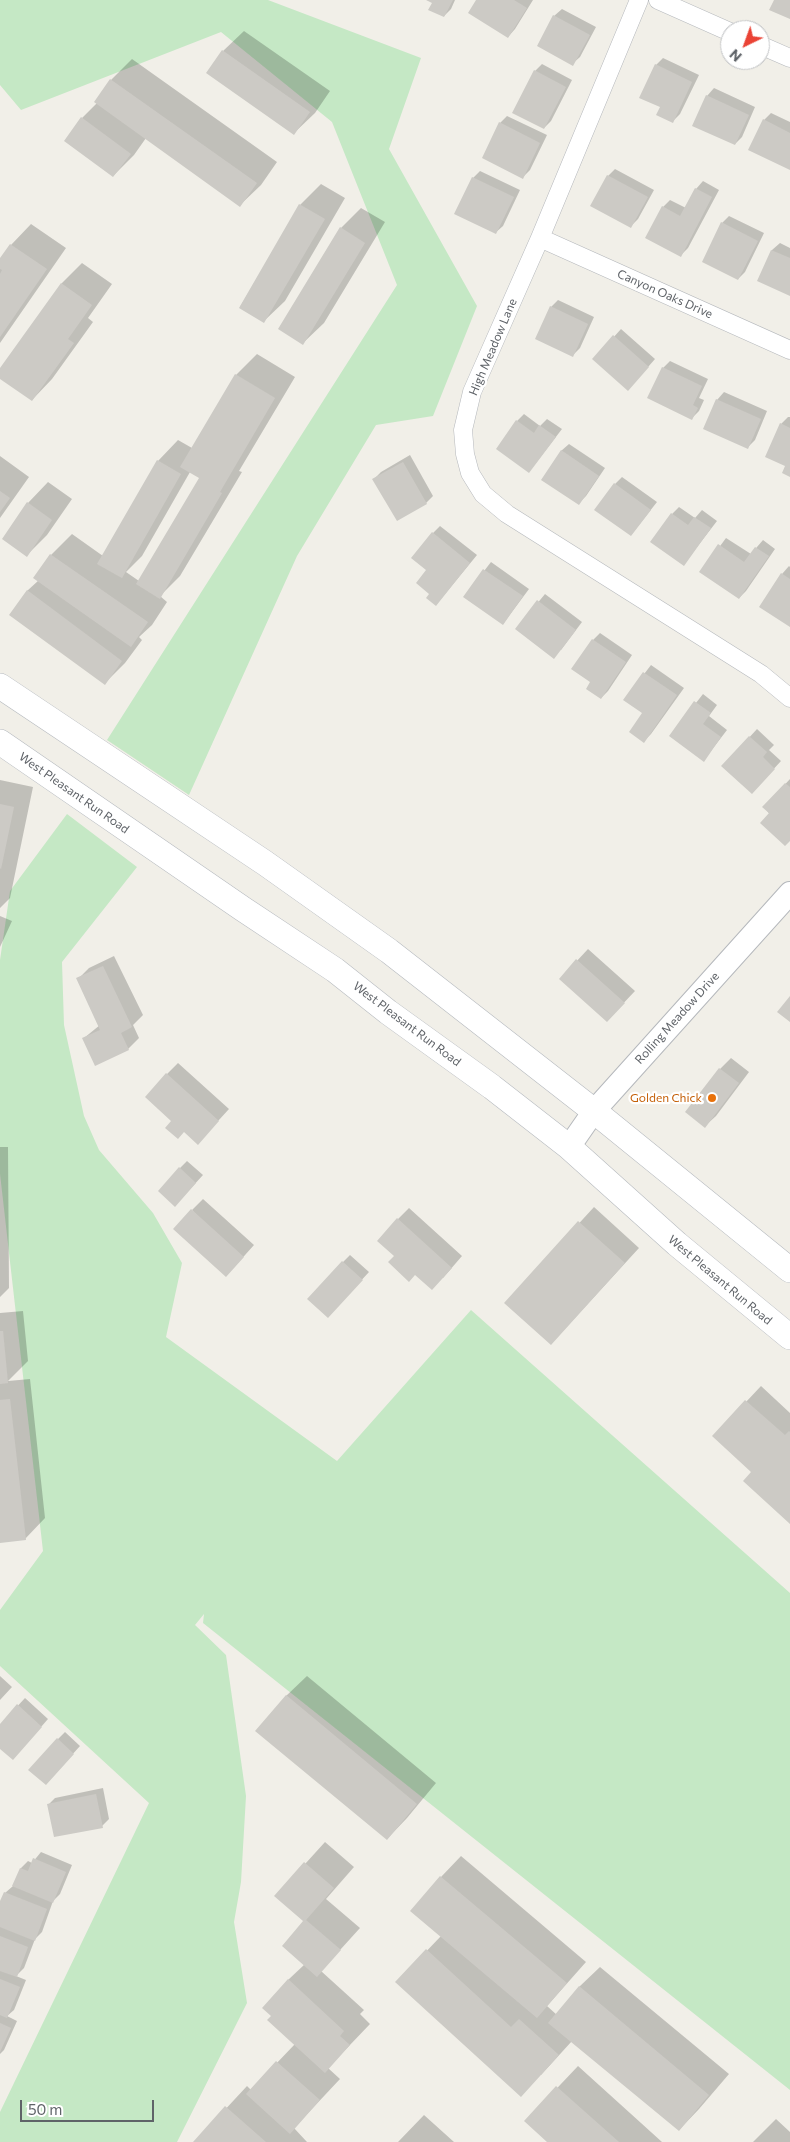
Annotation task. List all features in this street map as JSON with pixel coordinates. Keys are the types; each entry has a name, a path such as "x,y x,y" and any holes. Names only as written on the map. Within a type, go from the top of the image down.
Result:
{"main road":[{"path":"0,686 265,863 389,951 594,1111 790,1270"},
{"name":"West Pleasant Run Road","path":"0,742 335,970 569,1147 677,1244 790,1337"}],"street":[{"name":"High Meadow Lane","path":"639,0 540,238 472,392 463,430 465,454 470,473 483,494 507,514 761,674 790,698"},
{"path":"658,0 720,28"},
{"path":"770,49 790,58"},
{"name":"Canyon Oaks Drive","path":"540,238 790,350"},
{"name":"Rolling Meadow Drive","path":"569,1147 594,1111 790,893"}],"green space":[{"path":"0,0 268,0 421,58 389,149 477,306 433,416 376,425 297,556 189,795 107,740 397,285 332,122 221,32 21,110 0,85"},
{"path":"67,814 137,867 62,962 64,1025 84,1116 99,1150 153,1213 182,1263 166,1337 337,1461 471,1310 790,1593 790,2090 203,1623 204,1614 195,1625 226,1655 246,1796 241,1882 234,1922 247,2003 177,2142 0,2142 0,2112 149,1803 0,1666 0,1610 43,1551 0,1174 0,960 10,891"}],"building":[{"path":"426,0 453,0 444,17 428,10 432,3"},
{"path":"476,0 514,0 527,8 508,38 468,13"},
{"path":"774,0 790,0 790,19 769,10"},
{"path":"553,15 590,35 573,66 537,46"},
{"path":"222,50 310,112 294,135 206,73"},
{"path":"655,64 692,82 673,123 656,115 660,107 639,98"},
{"path":"534,70 566,87 544,129 512,113"},
{"path":"110,79 257,183 240,207 94,102"},
{"path":"706,95 749,115 735,145 692,126"},
{"path":"81,117 131,154 113,177 64,141"},
{"path":"763,119 790,133 790,170 748,150"},
{"path":"499,122 540,143 523,179 482,158"},
{"path":"607,175 648,197 631,228 590,206"},
{"path":"472,177 514,197 496,234 454,214"},
{"path":"695,188 712,197 681,257 645,238 662,206 680,216"},
{"path":"299,204 325,219 264,323 239,308"},
{"path":"721,222 758,241 738,280 702,262"},
{"path":"340,227 365,243 303,345 278,329"},
{"path":"10,244 47,269 0,337 0,274 2,270 0,269 0,258"},
{"path":"771,250 790,258 790,296 757,281"},
{"path":"61,283 92,305 68,339 74,343 32,401 0,379 0,368"},
{"path":"550,306 588,324 573,357 535,339"},
{"path":"613,335 649,367 628,391 592,359"},
{"path":"662,367 702,386 693,405 698,408 692,420 647,398"},
{"path":"235,374 275,398 160,599 136,584 199,478 180,467"},
{"path":"716,399 761,419 748,449 703,429"},
{"path":"516,420 534,433 539,425 556,437 529,473 496,449"},
{"path":"780,423 790,428 790,477 782,473 785,466 765,457"},
{"path":"561,450 599,476 579,505 541,480"},
{"path":"157,460 181,474 122,578 97,564"},
{"path":"403,462 427,504 397,521 372,479"},
{"path":"614,483 651,510 631,536 594,510"},
{"path":"0,491 10,498 0,512"},
{"path":"27,502 52,520 27,557 2,539"},
{"path":"671,513 688,525 694,517 711,528 684,566 650,542"},
{"path":"432,532 470,563 436,606 426,598 429,594 416,583 426,570 411,558"},
{"path":"718,544 744,562 755,547 769,556 739,599 699,572"},
{"path":"50,554 148,622 131,647 33,578"},
{"path":"483,569 523,596 503,625 463,597"},
{"path":"781,573 790,579 790,627 759,607"},
{"path":"27,590 122,661 105,685 9,615"},
{"path":"537,600 576,630 554,659 515,629"},
{"path":"592,639 626,662 601,699 586,689 590,682 571,669"},
{"path":"643,672 677,695 644,743 629,732 642,713 623,700"},
{"path":"694,701 711,713 703,724 721,737 704,762 669,736"},
{"path":"749,736 767,752 763,757 775,769 752,794 721,766"},
{"path":"785,783 790,787 790,841 785,846 760,823 769,813 762,807"},
{"path":"0,804 14,807 1,869 0,868"},
{"path":"576,959 625,1003 607,1022 559,979"},
{"path":"103,966 132,1027 121,1033 129,1050 95,1066 82,1038 100,1030 76,978"},
{"path":"790,996 790,1022 777,1012"},
{"name":"Golden Chick","path":"719,1068 739,1083 705,1128 685,1112"},
{"path":"166,1073 219,1121 198,1145 184,1132 178,1139 165,1128 171,1121 145,1097"},
{"path":"179,1167 196,1183 175,1207 158,1191"},
{"path":"191,1209 244,1257 226,1277 173,1229"},
{"path":"397,1218 452,1268 432,1290 415,1275 409,1282 388,1262 394,1256 377,1241"},
{"path":"578,1221 625,1263 551,1345 504,1303"},
{"path":"342,1261 363,1280 328,1318 307,1299"},
{"path":"0,1331 3,1331 8,1383 0,1384"},
{"path":"10,1399 26,1540 0,1543 0,1400"},
{"path":"745,1400 785,1435 790,1432 790,1524 743,1481 751,1472 712,1436"},
{"path":"286,1695 417,1804 387,1840 255,1731"},
{"path":"17,1704 42,1727 13,1760 0,1749 0,1724"},
{"path":"57,1738 74,1754 46,1785 28,1770"},
{"path":"96,1794 103,1828 54,1837 47,1804"},
{"path":"33,1858 66,1872 53,1903 12,1886 20,1868 28,1871"},
{"path":"304,1862 334,1888 306,1920 341,1950 317,1977 282,1946 303,1921 274,1896"},
{"path":"440,1876 567,1983 537,2018 410,1911"},
{"path":"4,1892 47,1909 35,1941 0,1927 0,1901"},
{"path":"0,1936 28,1947 17,1977 0,1971"},
{"path":"426,1949 511,2027 519,2019 559,2055 521,2097 395,1982"},
{"path":"0,1979 20,1987 7,2018 0,2015"},
{"path":"288,1979 344,2031 340,2036 350,2045 325,2073 267,2020 271,2016 262,2008"},
{"path":"579,1986 709,2095 679,2131 548,2023"},
{"path":"0,2023 11,2028 0,2052"},
{"path":"276,2061 320,2100 290,2134 246,2094"},
{"path":"556,2086 619,2142 547,2142 524,2121"},
{"path":"225,2106 266,2142 193,2142"}],"place":[{"name":"Golden Chick","path":"712,1098"}]}
